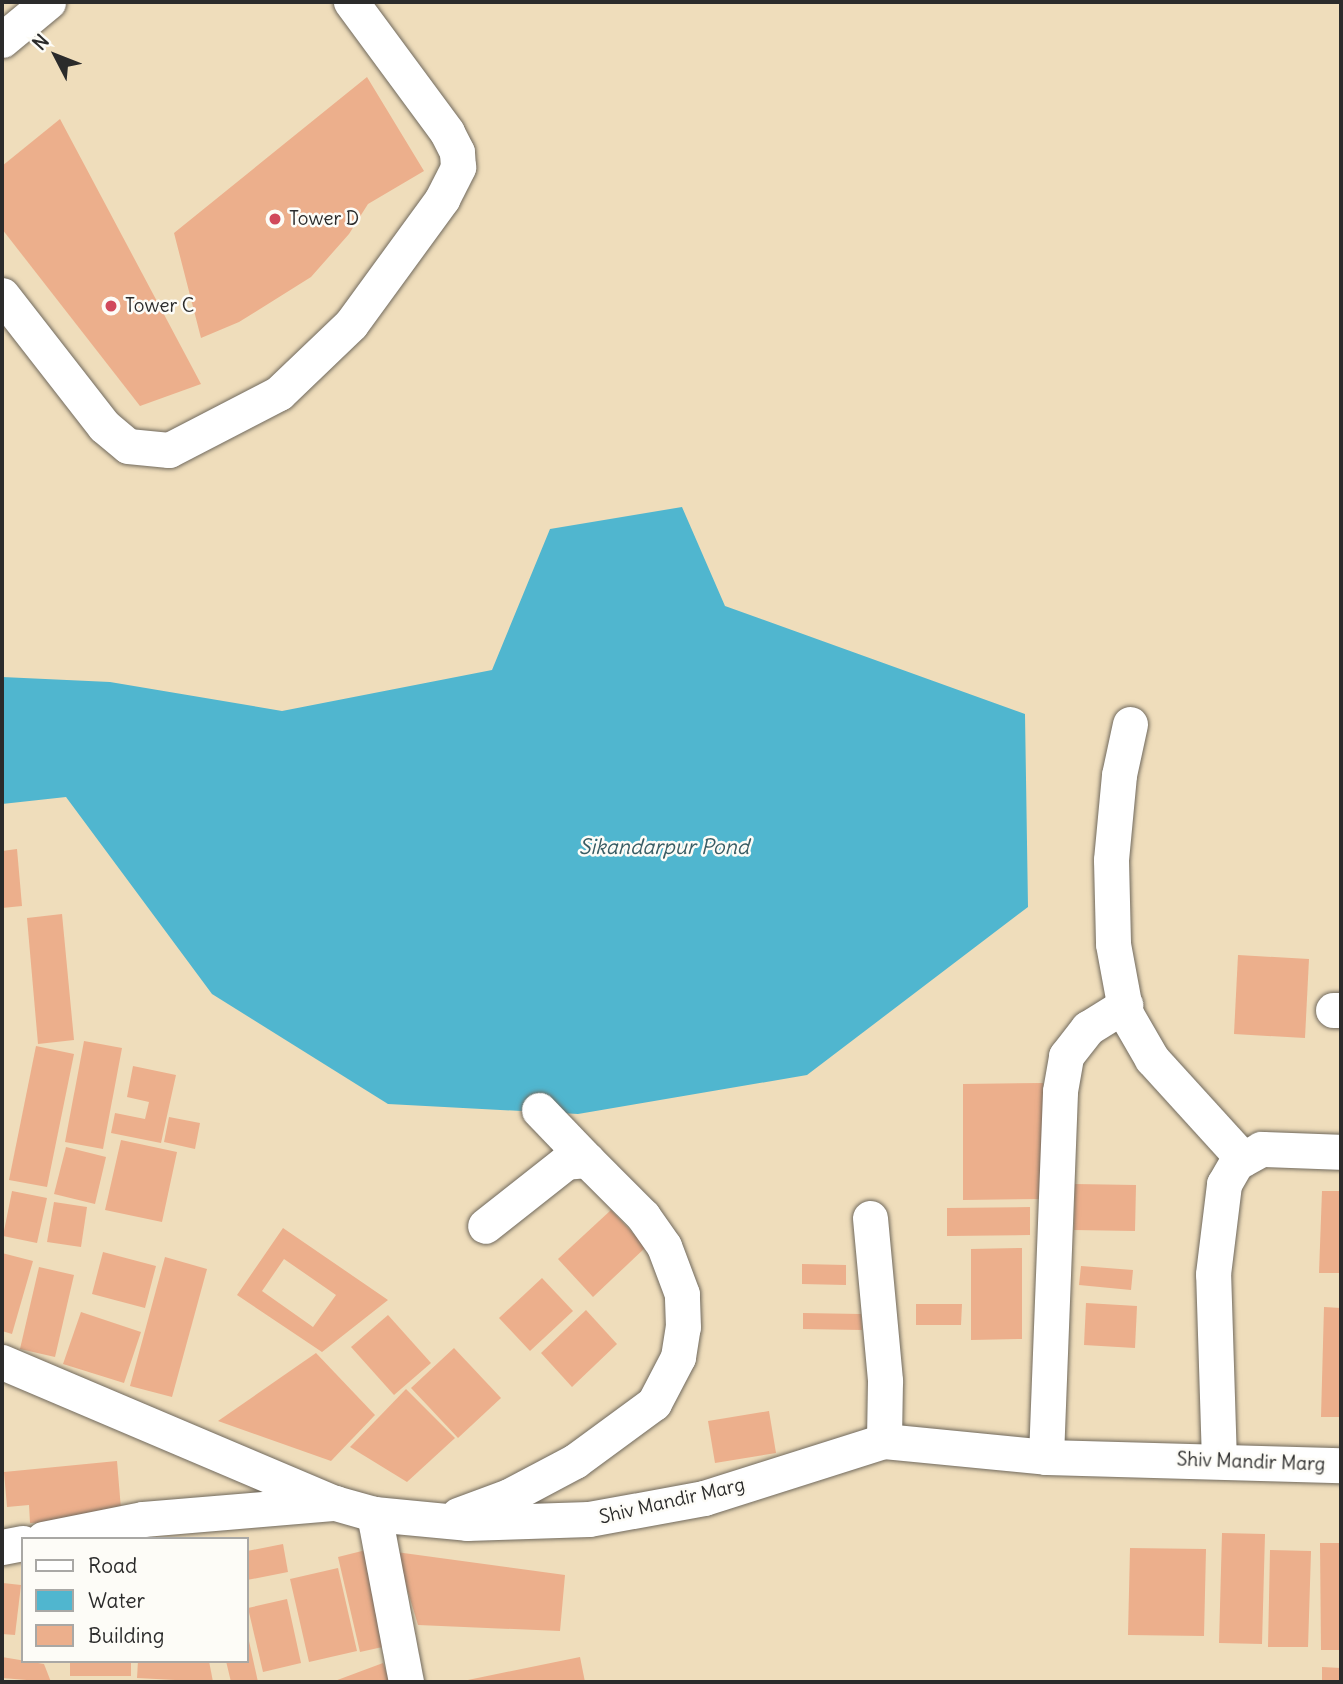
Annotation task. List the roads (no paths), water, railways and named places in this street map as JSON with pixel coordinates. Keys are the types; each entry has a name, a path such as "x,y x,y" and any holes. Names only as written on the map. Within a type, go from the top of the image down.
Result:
{"street":[{"path":"2,40 48,2"},
{"path":"2,295 104,426 128,446 169,450 279,393 351,324 442,199 458,167 457,152 447,132 351,2"},
{"path":"1130,724 1119,775 1111,860 1113,944 1126,1014 1152,1059 1243,1160"},
{"path":"1046,1457 1060,1091 1066,1056 1088,1028 1125,1005"},
{"path":"445,1520 509,1496 575,1461 618,1431 654,1402 678,1357 683,1327 682,1294 664,1246 643,1216 539,1110"},
{"path":"1219,1461 1213,1274 1224,1184 1236,1163 1261,1149 1341,1152"},
{"path":"485,1226 566,1161 587,1160"},
{"path":"870,1219 885,1381 884,1441"},
{"path":"2,1362 335,1503"},
{"name":"Shiv Mandir Marg","path":"53,1537 143,1519 335,1503 374,1514 445,1520 518,1523 602,1517 704,1498 884,1441 1046,1457 1341,1465"},
{"path":"374,1514 406,1682"},
{"path":"2,1547 21,1543"}],"water":[{"name":"Sikandarpur Pond","path":"682,507 725,606 1025,714 1028,907 807,1075 578,1114 388,1104 212,994 66,797 2,804 2,677 110,682 282,711 492,670 550,529"}],"place":[{"name":"Tower D","path":"275,219"},
{"name":"Tower C","path":"111,306"}]}
